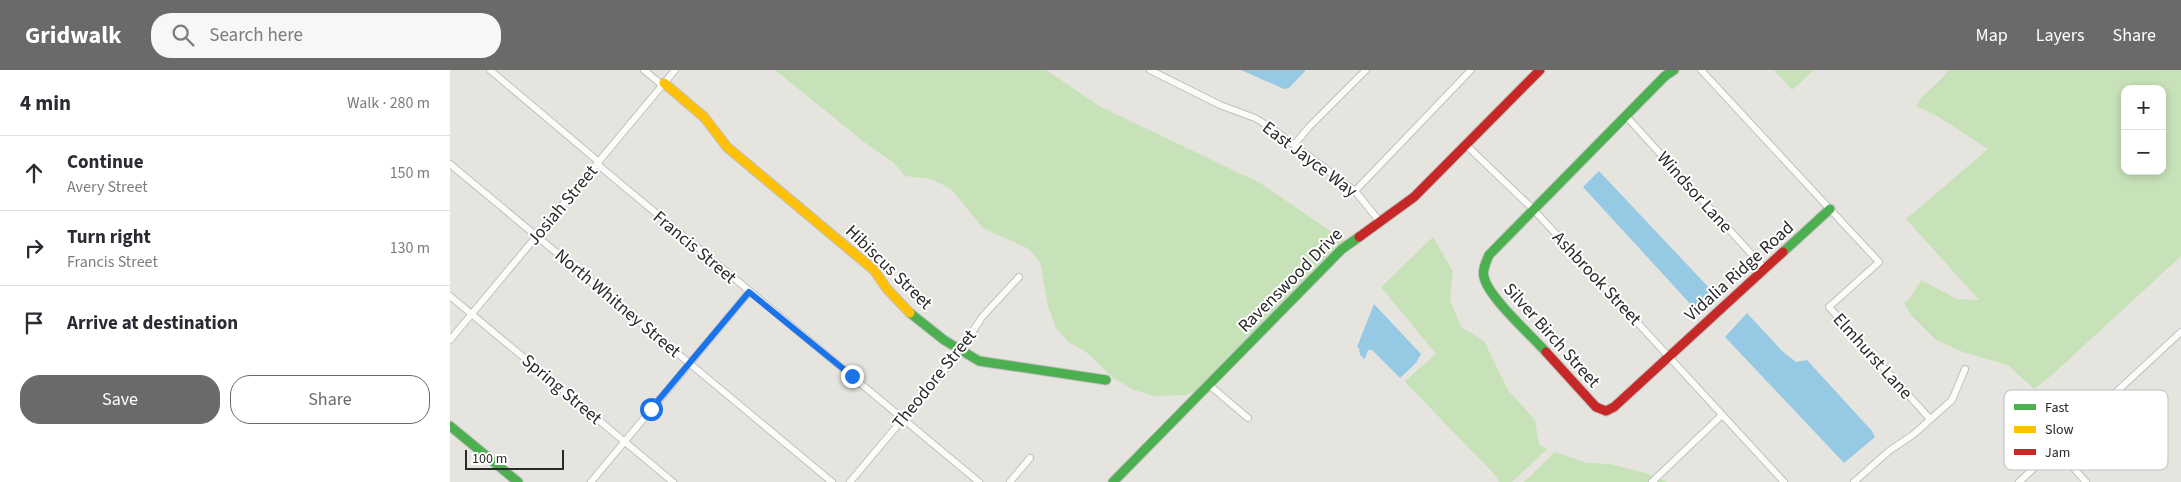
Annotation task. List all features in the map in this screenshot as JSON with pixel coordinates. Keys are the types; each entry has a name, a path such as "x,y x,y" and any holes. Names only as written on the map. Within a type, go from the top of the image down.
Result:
{"street":[{"name":"Francis Street","path":"490,70 749,292 979,482"},
{"path":"644,70 663,84"},
{"name":"Josiah Street","path":"450,340 675,70"},
{"name":"East Jayce Way","path":"1150,70 1220,105 1255,118 1355,191 1380,222"},
{"path":"1294,146 1309,127 1366,70"},
{"path":"1355,191 1471,70"},
{"name":"Ravenswood Drive","path":"1114,482 1342,249 1414,197 1540,70"},
{"name":"Silver Birch Street","path":"1669,356 1614,407 1606,411 1596,407 1489,290 1483,276 1484,266 1489,255 1625,115 1674,70"},
{"path":"1701,70 1830,209"},
{"name":"Hibiscus Street","path":"663,84 704,117 727,147 874,270 900,302 960,352 979,361 1106,380"},
{"name":"Windsor Lane","path":"1625,115 1765,269"},
{"name":"Ashbrook Street","path":"1466,145 1533,209 1784,482"},
{"name":"North Whitney Street","path":"450,164 832,482"},
{"name":"Vidalia Ridge Road","path":"1669,356 1830,209"},
{"name":"Elmhurst Lane","path":"1830,209 1879,262 1829,307 1930,419"},
{"name":"Theodore Street","path":"850,482 960,352 982,317 1019,277"},
{"path":"591,482 749,292"},
{"name":"Spring Street","path":"450,296 673,482"},
{"path":"2117,390 2181,332"},
{"path":"1854,482 1952,400 1966,369"},
{"path":"1208,384 1248,418"},
{"path":"1652,482 1722,415"},
{"path":"450,426 518,482"},
{"path":"1010,482 1030,458"},
{"path":"2019,482 2031,470"},
{"path":"2075,470 2086,482"}],"green space":[{"path":"775,70 1046,70 1101,107 1260,183 1345,241 1198,389 1187,395 1154,396 1134,390 1113,378 1085,351 1068,342 1056,328 1048,306 1040,262 1029,249 983,228 951,189 931,179 905,176 893,162 869,146"},
{"path":"1774,70 1814,70 1792,90"},
{"path":"1948,70 2181,70 2181,256 2052,375 2034,389 2008,365 1963,352 1936,340 1912,316 1904,303 1911,297 1921,280 1957,299 1979,300 1906,219 1988,149 1937,116 1916,106 1923,96"},
{"path":"1433,237 1453,272 1450,300 1461,327 1484,341 1508,390 1535,420 1539,445 1547,449 1512,482 1499,482 1495,475 1405,381 1436,354 1381,287"},
{"path":"1555,452 1587,463 1610,464 1645,473 1668,482 1524,482"}],"water":[{"path":"1241,70 1306,70 1289,88 1284,89"},
{"path":"1599,171 1712,291 1694,308 1583,187"},
{"path":"1374,304 1421,354 1416,363 1400,378 1372,350 1368,350 1365,359 1360,355 1359,348 1357,347"},
{"path":"1747,313 1782,351 1796,362 1807,360 1872,431 1875,437 1844,463 1725,337"}],"traffic: fast":[{"path":"1546,352 1501,305 1487,285 1484,272 1489,255 1665,76 1674,70"},
{"path":"1783,252 1830,209"},
{"path":"1113,482 1342,249 1359,237"},
{"path":"910,313 944,340 979,361 1106,380"},
{"path":"450,426 518,482"}],"traffic: slow":[{"path":"664,83 704,117 727,147 874,270 887,289 910,313"}],"traffic: jam":[{"path":"1359,237 1414,197 1540,70"},
{"path":"1546,352 1596,407 1606,411 1614,407 1783,252"}],"route":[{"path":"651,409 749,292 852,376"}]}
